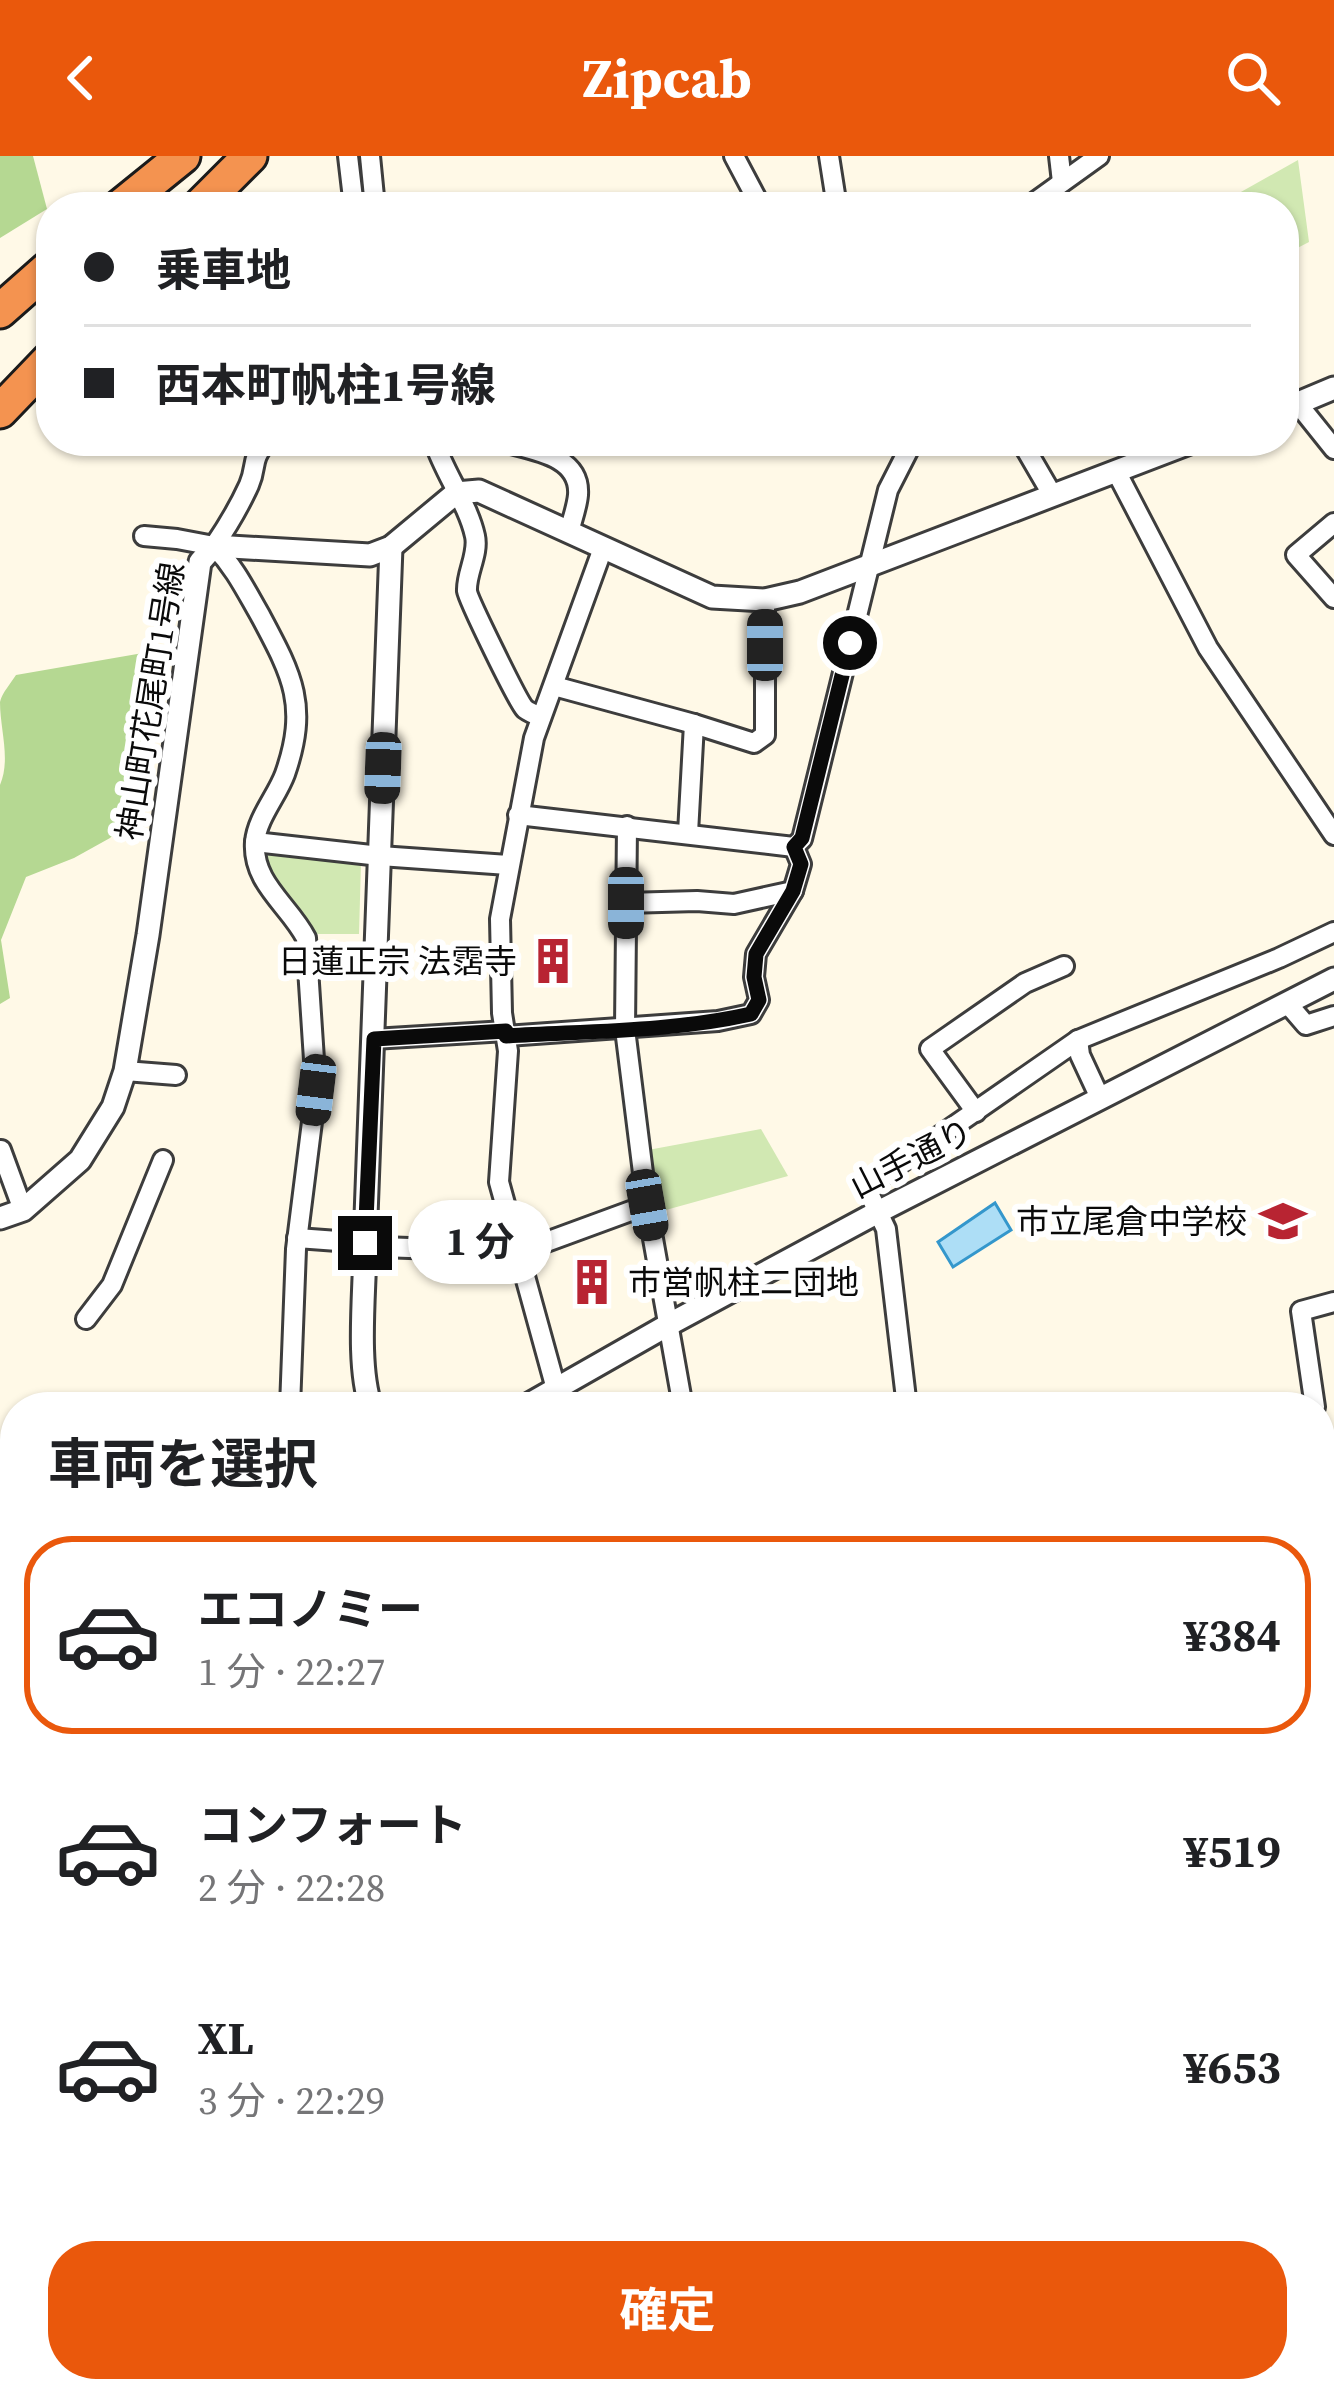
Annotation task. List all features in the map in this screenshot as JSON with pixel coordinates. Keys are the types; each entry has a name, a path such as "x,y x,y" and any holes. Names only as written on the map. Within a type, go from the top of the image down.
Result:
{"highway":[{"path":"139,192 183,156"},
{"path":"214,192 250,156"},
{"path":"0,310 36,279"},
{"path":"0,411 36,374"}],"street":[{"path":"348,156 352,192"},
{"path":"370,156 374,192"},
{"path":"734,156 753,192"},
{"path":"829,156 835,192"},
{"path":"1059,156 1063,182"},
{"path":"1049,192 1099,156"},
{"path":"1299,403 1334,388"},
{"path":"1299,414 1334,449"},
{"path":"214,546 252,479 255,456"},
{"path":"440,456 476,540 467,591 472,606 512,691 526,711 541,717"},
{"path":"547,456 566,462 577,477 569,532"},
{"path":"794,847 802,838 888,490 905,456"},
{"path":"1030,456 1053,496"},
{"path":"366,1392 365,1243 391,547 456,494 479,491 712,597 765,600 800,592 1157,456"},
{"path":"1117,472 1208,648 1334,835"},
{"path":"1334,523 1296,555 1334,598"},
{"path":"144,536 214,546 233,566 290,671 295,696 296,739 284,779 255,842 260,876 306,938 316,1090 297,1238 291,1392"},
{"name":"神山町花尾町1号線","path":"0,1218 23,1210 80,1160 113,1106 125,1071 200,562 214,546 370,555 391,547"},
{"path":"557,1392 499,1182 508,1051 502,1013 500,919 533,738 603,548"},
{"path":"554,686 754,743 765,735 765,600"},
{"path":"688,833 694,724"},
{"path":"518,815 794,847"},
{"path":"627,826 625,1029 647,1205 680,1392"},
{"path":"255,842 508,865"},
{"path":"374,1039 625,1029 718,1022 751,1014 759,1000 756,954 793,891 801,864 794,847"},
{"path":"626,903 734,904 793,891"},
{"path":"905,1392 886,1229 866,1186 1078,1040 1334,932"},
{"path":"976,1112 930,1049 1025,983 1064,966"},
{"name":"山手通り","path":"568,1392 668,1325 1334,979"},
{"path":"1288,1003 1306,1025 1334,1016"},
{"path":"1078,1040 1100,1098"},
{"path":"125,1071 176,1075"},
{"path":"2,1150 23,1210"},
{"path":"86,1318 112,1285 163,1160"},
{"path":"297,1238 382,1247 519,1252 647,1205"},
{"path":"1313,1392 1301,1311 1334,1302"}],"green space":[{"path":"0,156 33,156 43,192 36,192 36,216 0,238"},
{"path":"1298,160 1309,242 1299,247 1299,192 1241,192"},
{"path":"143,653 163,699 129,819 110,838 26,877 1,940 10,998 0,1004 0,785 5,755 1,699 16,675"},
{"path":"265,853 361,863 359,934 312,934 267,873"},
{"path":"761,1129 788,1176 655,1213 648,1150"}],"water":[{"path":"995,1203 1011,1230 953,1267 938,1242"}],"place":[{"name":"日蓮正宗 法霑寺","path":"553,961"},
{"name":"市立尾倉中学校","path":"1283,1221"},
{"name":"市営帆柱二団地","path":"592,1282"}],"route":[{"path":"365,1243 374,1039 625,1029 718,1022 751,1014 759,1000 756,954 793,891 801,864 794,847 802,838 850,643"}]}
